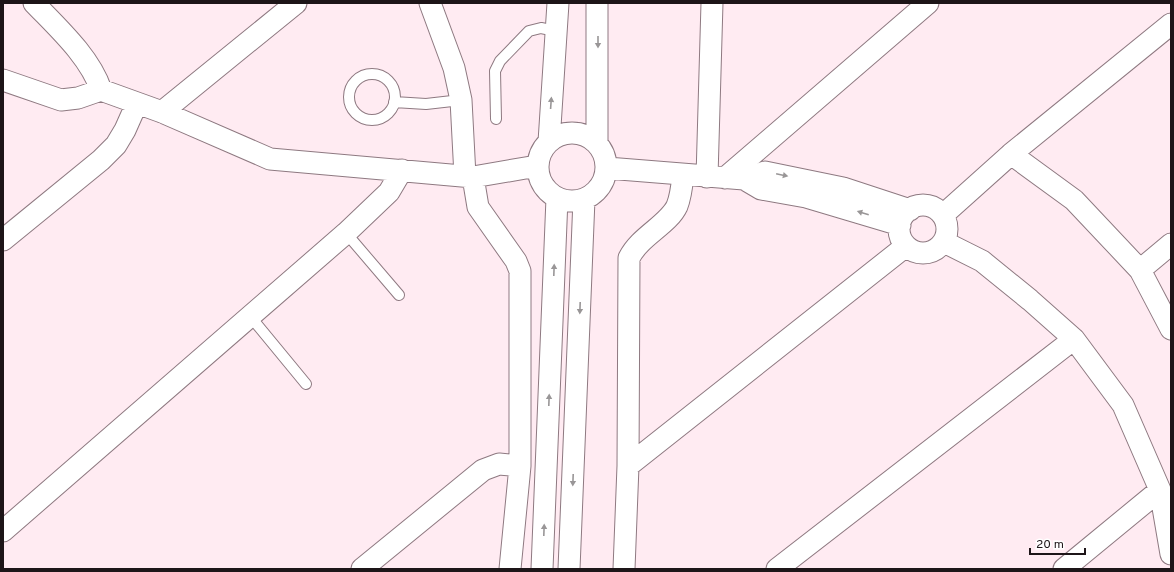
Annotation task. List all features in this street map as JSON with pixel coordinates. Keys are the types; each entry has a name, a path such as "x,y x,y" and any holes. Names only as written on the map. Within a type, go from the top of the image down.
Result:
{"street":[{"path":"34,3 96,74 101,90"},
{"path":"162,112 296,3"},
{"path":"430,3 454,68 460,100 469,176 478,206 516,261 520,271 520,466 510,569"},
{"path":"548,142 558,3"},
{"path":"597,143 598,3"},
{"path":"712,3 725,178"},
{"path":"725,178 928,3"},
{"path":"943,215 1011,154 1171,24"},
{"path":"3,80 62,100 78,98 101,90 162,112 270,159 469,176 538,166"},
{"path":"3,240 106,156 125,130 137,103"},
{"path":"573,132 586,136 597,143 604,155 607,168 603,181 596,192 584,199 571,201 557,198 546,190 539,179 538,166 540,152 548,142 560,134 573,132"},
{"path":"1011,154 1074,200 1140,270 1171,329"},
{"path":"607,168 725,178 761,189 806,196 905,217"},
{"path":"3,531 346,234 389,192 402,170"},
{"path":"624,569 628,466 629,258 634,249 671,215 677,206 683,175"},
{"path":"542,569 557,198"},
{"path":"570,569 584,199"},
{"path":"918,206 928,206 936,209 943,215 947,224 947,233 944,242 937,249 928,253 919,253 906,246 900,235 905,217 918,206"},
{"path":"944,242 982,261 1030,300 1074,339 1123,405 1160,490 1171,554"},
{"path":"1140,270 1171,244"},
{"path":"628,466 906,246"},
{"path":"777,569 1074,339"},
{"path":"547,449 574,450"},
{"path":"362,569 483,470 499,464 520,466"},
{"path":"1064,569 1160,490"}],"lane":[{"path":"496,119 495,71 500,61 529,32 540,28 556,31"},
{"path":"368,74 377,74 386,78 392,85 395,93 394,102 390,110 384,116 375,120 366,119 358,116 352,109 349,100 349,92 353,83 360,77 368,74"},
{"path":"394,102 426,104 460,100"},
{"path":"346,234 399,295"},
{"path":"250,316 306,384"}]}
